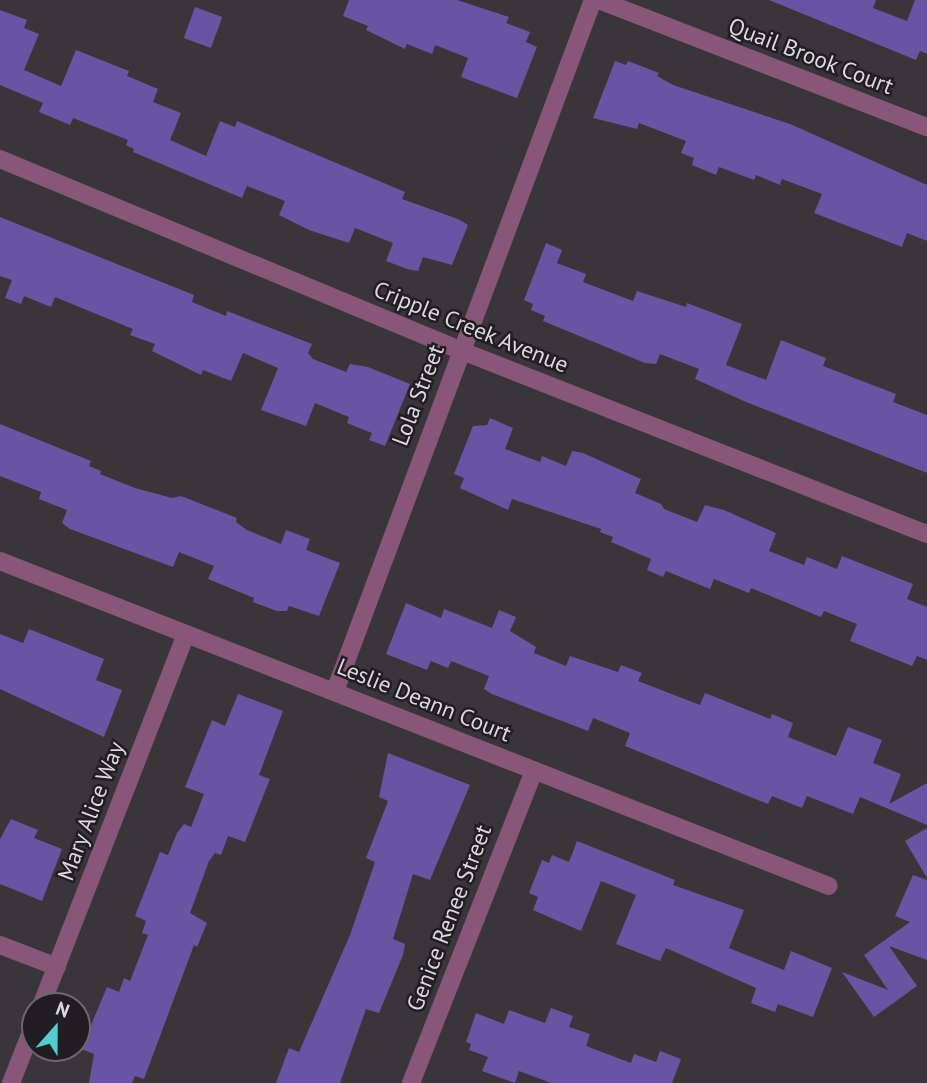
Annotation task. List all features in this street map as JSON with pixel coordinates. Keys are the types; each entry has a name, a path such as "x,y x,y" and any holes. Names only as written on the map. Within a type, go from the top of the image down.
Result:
{"street":[{"name":"Lola Street","path":"335,691 593,0"},
{"name":"Quail Brook Court","path":"599,0 927,127"},
{"name":"Cripple Creek Avenue","path":"0,159 462,351 927,534"},
{"name":"Leslie Deann Court","path":"0,561 829,886"},
{"name":"Mary Alice Way","path":"47,992 186,634"},
{"name":"Genice Renee Street","path":"411,1083 534,770"},
{"path":"0,945 57,967"},
{"path":"11,1083 21,1058"}],"building":[{"path":"349,0 457,0 509,17 506,23 530,32 526,42 537,47 517,98 461,77 468,58 435,45 432,54 407,44 405,49 366,30 368,26 343,16"},
{"path":"769,0 876,0 873,8 907,21 915,0 927,0 927,54 920,51 916,60"},
{"path":"195,7 222,17 211,48 184,38"},
{"path":"0,10 27,20 24,28 39,34 24,70 61,86 76,50 129,71 127,76 158,89 153,102 181,113 170,140 206,156 220,121 235,127 237,121 405,192 402,199 458,219 468,225 452,265 423,257 418,271 407,269 386,261 393,243 355,228 349,243 309,230 279,215 285,201 247,186 242,198 133,152 134,149 126,145 128,140 73,118 70,125 39,112 43,103 0,85"},
{"path":"615,61 626,65 628,61 659,73 657,76 673,85 790,124 927,185 927,241 907,233 902,247 814,213 822,194 782,179 780,185 756,175 754,180 719,167 716,175 692,165 694,158 681,153 686,141 639,123 637,129 593,118"},
{"path":"0,217 194,295 192,302 226,316 227,311 312,344 308,353 313,359 346,372 350,364 368,367 410,384 385,446 369,440 372,433 347,423 349,417 315,403 306,426 261,410 278,368 243,353 231,381 203,370 201,375 152,351 155,344 130,335 133,329 55,297 51,307 24,296 21,304 5,298 12,280 0,276"},
{"path":"546,243 562,250 557,263 586,274 583,282 633,301 637,291 686,307 687,303 742,324 726,365 766,380 781,340 826,358 823,366 896,394 893,402 927,415 927,473 746,402 695,379 699,369 660,354 656,364 645,363 543,321 545,316 531,310 533,304 524,300"},
{"path":"490,418 513,428 505,449 540,462 542,456 566,466 572,451 583,453 641,479 635,493 661,504 664,509 697,522 705,505 724,510 776,533 769,551 804,565 807,557 837,569 842,556 913,584 907,599 927,607 927,660 917,656 912,666 850,641 857,624 824,611 821,617 751,588 749,593 714,579 710,589 666,571 663,577 647,570 651,559 611,542 613,537 600,532 601,529 512,499 508,510 460,488 464,478 454,474 473,426 487,425"},
{"path":"0,424 91,461 89,466 101,471 100,474 135,488 172,498 181,496 237,518 236,522 247,530 281,544 286,530 310,539 306,550 340,563 319,616 289,606 287,611 277,611 253,602 254,598 208,579 214,566 179,552 173,567 70,529 62,523 67,510 39,499 41,492 0,476"},
{"path":"406,603 441,618 444,609 492,628 499,610 516,617 510,631 536,647 534,653 566,666 570,656 618,672 621,665 642,673 638,681 700,705 705,693 770,719 772,714 793,723 788,737 836,756 848,727 882,740 873,763 901,774 889,804 927,783 927,825 860,797 853,814 807,796 802,808 772,796 768,804 625,746 630,733 593,718 588,731 492,694 484,689 489,676 451,661 448,668 431,661 427,670 386,654"},
{"path":"29,629 104,659 96,680 122,690 104,737 0,689 0,634 23,643"},
{"path":"238,694 283,711 259,775 270,779 245,842 228,836 221,855 215,853 209,861 190,913 207,923 197,947 194,945 144,1079 135,1076 132,1083 89,1083 94,1054 91,1053 91,1025 107,987 119,992 124,978 130,981 148,935 142,933 146,921 135,916 160,852 168,855 184,824 191,827 204,794 185,787 212,720 225,726"},
{"path":"388,753 470,785 430,880 413,874 393,939 405,944 403,955 379,1013 366,1009 340,1083 276,1083 289,1048 299,1052 350,935 375,862 366,858 388,801 379,797"},
{"path":"11,819 38,830 34,838 62,849 42,901 0,884 0,839"},
{"path":"927,828 927,878 905,841"},
{"path":"577,841 675,880 673,885 744,910 729,948 784,970 791,951 832,968 813,1017 778,1004 775,1012 751,1003 756,988 666,948 660,961 616,944 636,895 601,881 581,931 533,910 538,897 529,893 542,860 549,863 552,855 569,862"},
{"path":"913,875 927,880 927,960 889,946 917,986 874,1017 842,972 888,990 864,955 910,922 895,916"},
{"path":"551,1008 573,1016 569,1027 590,1034 586,1046 631,1063 634,1054 656,1062 660,1051 681,1059 672,1083 551,1083 519,1071 515,1083 482,1071 488,1057 469,1050 471,1044 466,1042 476,1013 504,1024 509,1010 545,1023"}]}
